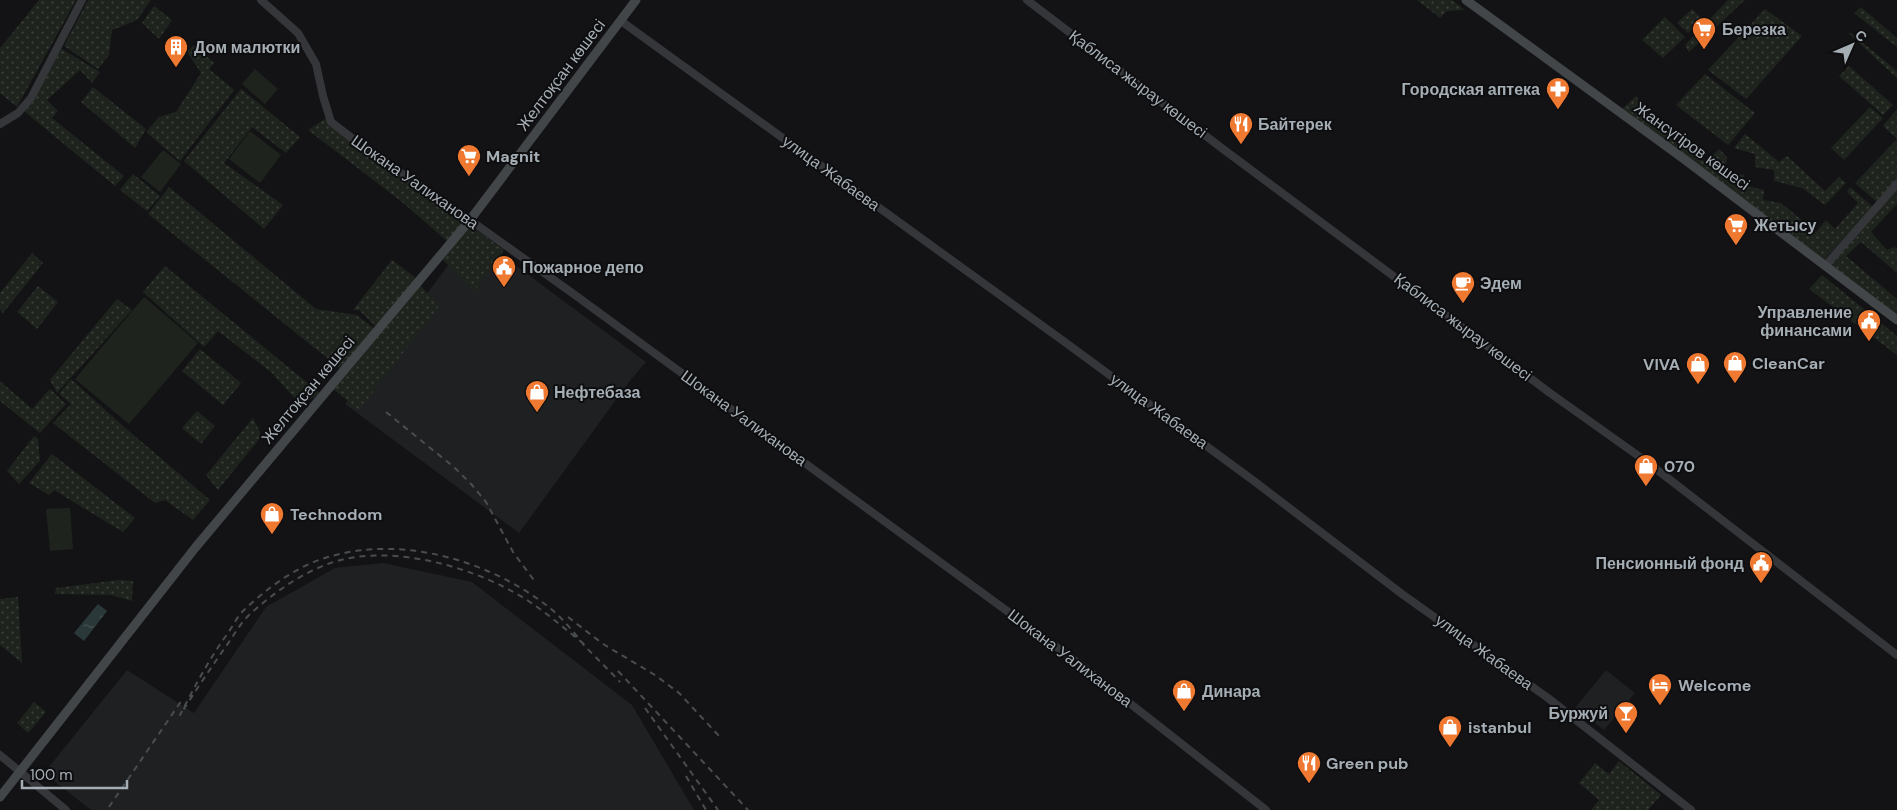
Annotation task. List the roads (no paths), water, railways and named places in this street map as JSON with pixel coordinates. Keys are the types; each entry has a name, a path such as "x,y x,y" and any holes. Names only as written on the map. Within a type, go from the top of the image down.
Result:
{"main road":[{"name":"Желтоқсан көшесі","path":"0,797 195,548 470,220 636,0"},
{"name":"Жансүгіров көшесі","path":"1466,0 1826,265 1897,320"}],"street":[{"path":"0,124 18,113 31,98 82,0"},
{"name":"Шокана Уалиханова","path":"261,0 298,33 316,64 331,122 366,149 470,220 1081,665 1266,810"},
{"name":"Қаблиса жырау көшесі","path":"1027,0 1550,393 1647,462 1897,655"},
{"name":"улица Жабаева","path":"621,21 1254,481 1402,594 1596,734 1691,810"},
{"path":"1826,265 1897,184"},
{"path":"0,755 66,810"}],"water":[{"path":"98,604 107,611 84,641 74,633"}],"railway":[{"path":"386,412 455,468 472,485 486,502 513,552 536,583"},
{"path":"584,644 577,638 556,621 527,600 482,577 429,561 401,557 374,556 349,558 325,565 294,580 249,615 238,628 180,715 208,663 243,611 281,580 303,567 325,558 354,551 383,549 443,556 472,565 500,577 526,591 550,608 620,682"},
{"path":"568,617 603,644 655,675 679,693 720,737"},
{"path":"618,671 748,810"},
{"path":"109,807 182,700"},
{"path":"645,708 718,810"},
{"path":"686,776 706,810"}],"place":[{"name":"Березка","path":"1704,50"},
{"name":"Дом малютки","path":"176,68"},
{"name":"Городская аптека","path":"1558,110"},
{"name":"Байтерек","path":"1241,145"},
{"name":"Magnit","path":"469,177"},
{"name":"Жетысу","path":"1736,246"},
{"name":"Пожарное депо","path":"504,288"},
{"name":"Эдем","path":"1463,304"},
{"name":"Управление финансами","path":"1869,342"},
{"name":"CleanCar","path":"1735,384"},
{"name":"VIVA","path":"1698,385"},
{"name":"Нефтебаза","path":"537,413"},
{"name":"070","path":"1646,487"},
{"name":"Technodom","path":"272,535"},
{"name":"Пенсионный фонд","path":"1761,584"},
{"name":"Welcome","path":"1660,706"},
{"name":"Динара","path":"1184,712"},
{"name":"Буржуй","path":"1626,734"},
{"name":"istanbul","path":"1450,748"},
{"name":"Green pub","path":"1309,784"}]}
